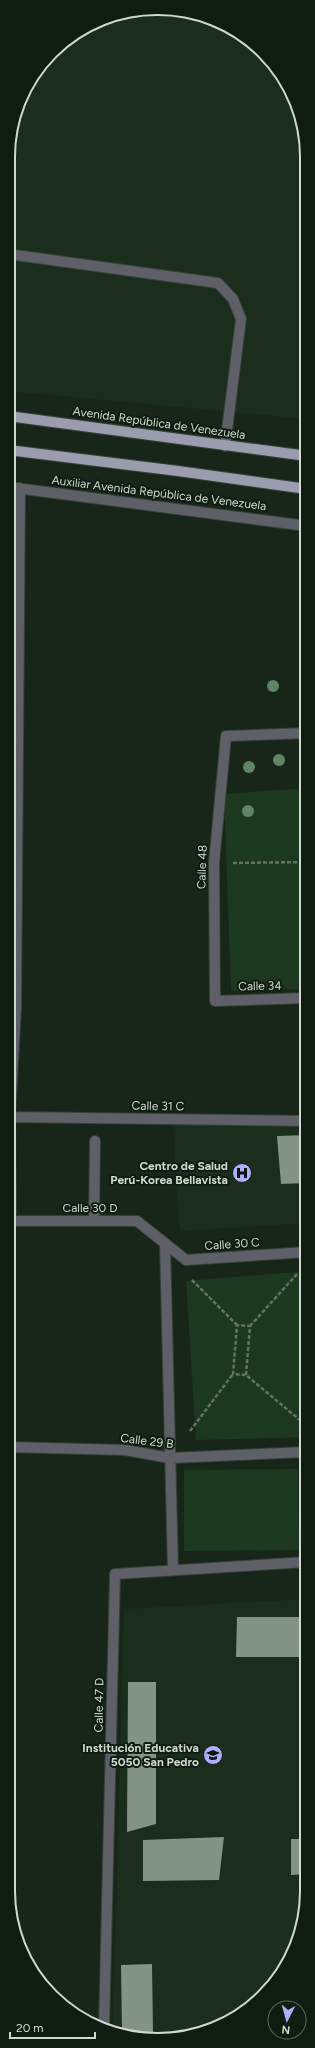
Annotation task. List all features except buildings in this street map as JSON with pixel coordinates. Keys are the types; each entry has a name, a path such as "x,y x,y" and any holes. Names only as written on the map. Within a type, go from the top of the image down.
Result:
{"main road":[{"name":"Avenida República de Venezuela","path":"15,417 300,455"},
{"path":"15,451 300,488"}],"street":[{"path":"15,255 218,283 232,299 241,319 225,446"},
{"name":"Auxiliar Avenida República de Venezuela","path":"15,488 300,525"},
{"path":"15,1025 20,488"},
{"name":"Calle 48","path":"215,1000 214,863 226,736 300,733"},
{"name":"Calle 34","path":"215,1000 300,998"},
{"name":"Calle 31 C","path":"15,1117 300,1121"},
{"path":"94,1221 95,1141"},
{"name":"Calle 30 D","path":"15,1221 137,1222 165,1243"},
{"path":"165,1243 186,1260"},
{"path":"165,1243 173,1570"},
{"name":"Calle 30 C","path":"186,1260 300,1252"},
{"name":"Calle 29 B","path":"15,1447 125,1450 170,1458 300,1452"},
{"name":"Calle 47 D","path":"104,2022 115,1574 300,1562"}],"path":[{"path":"214,863 300,862"},
{"path":"186,1260 187,1275 237,1325 250,1326"},
{"path":"246,1375 250,1326 300,1271"},
{"path":"170,1458 233,1374 237,1325"},
{"path":"233,1374 246,1375 300,1420"}],"shaded area":[{"path":"167,15 194,20 221,30 244,44 265,64 281,86 295,121 300,148 300,418 15,392 16,139 26,103 39,78 64,50 86,34 103,26 139,16"},
{"path":"300,789 300,989 231,991 224,794"},
{"name":"Centro de Salud Perú-Korea Bellavista","path":"300,1115 300,1223 180,1231 173,1123"},
{"path":"300,1272 300,1437 196,1440 186,1281"},
{"path":"298,1469 299,1550 184,1551 184,1470"},
{"name":"Institución Educativa 5050 San Pedro","path":"300,1599 300,1900 295,1927 281,1962 271,1977 251,1998 237,2009 221,2018 194,2028 176,2032 148,2033 113,2025 124,1609"}],"place":[{"name":"Centro de Salud Perú-Korea Bellavista","path":"242,1173"},
{"name":"Institución Educativa 5050 San Pedro","path":"213,1755"}]}
